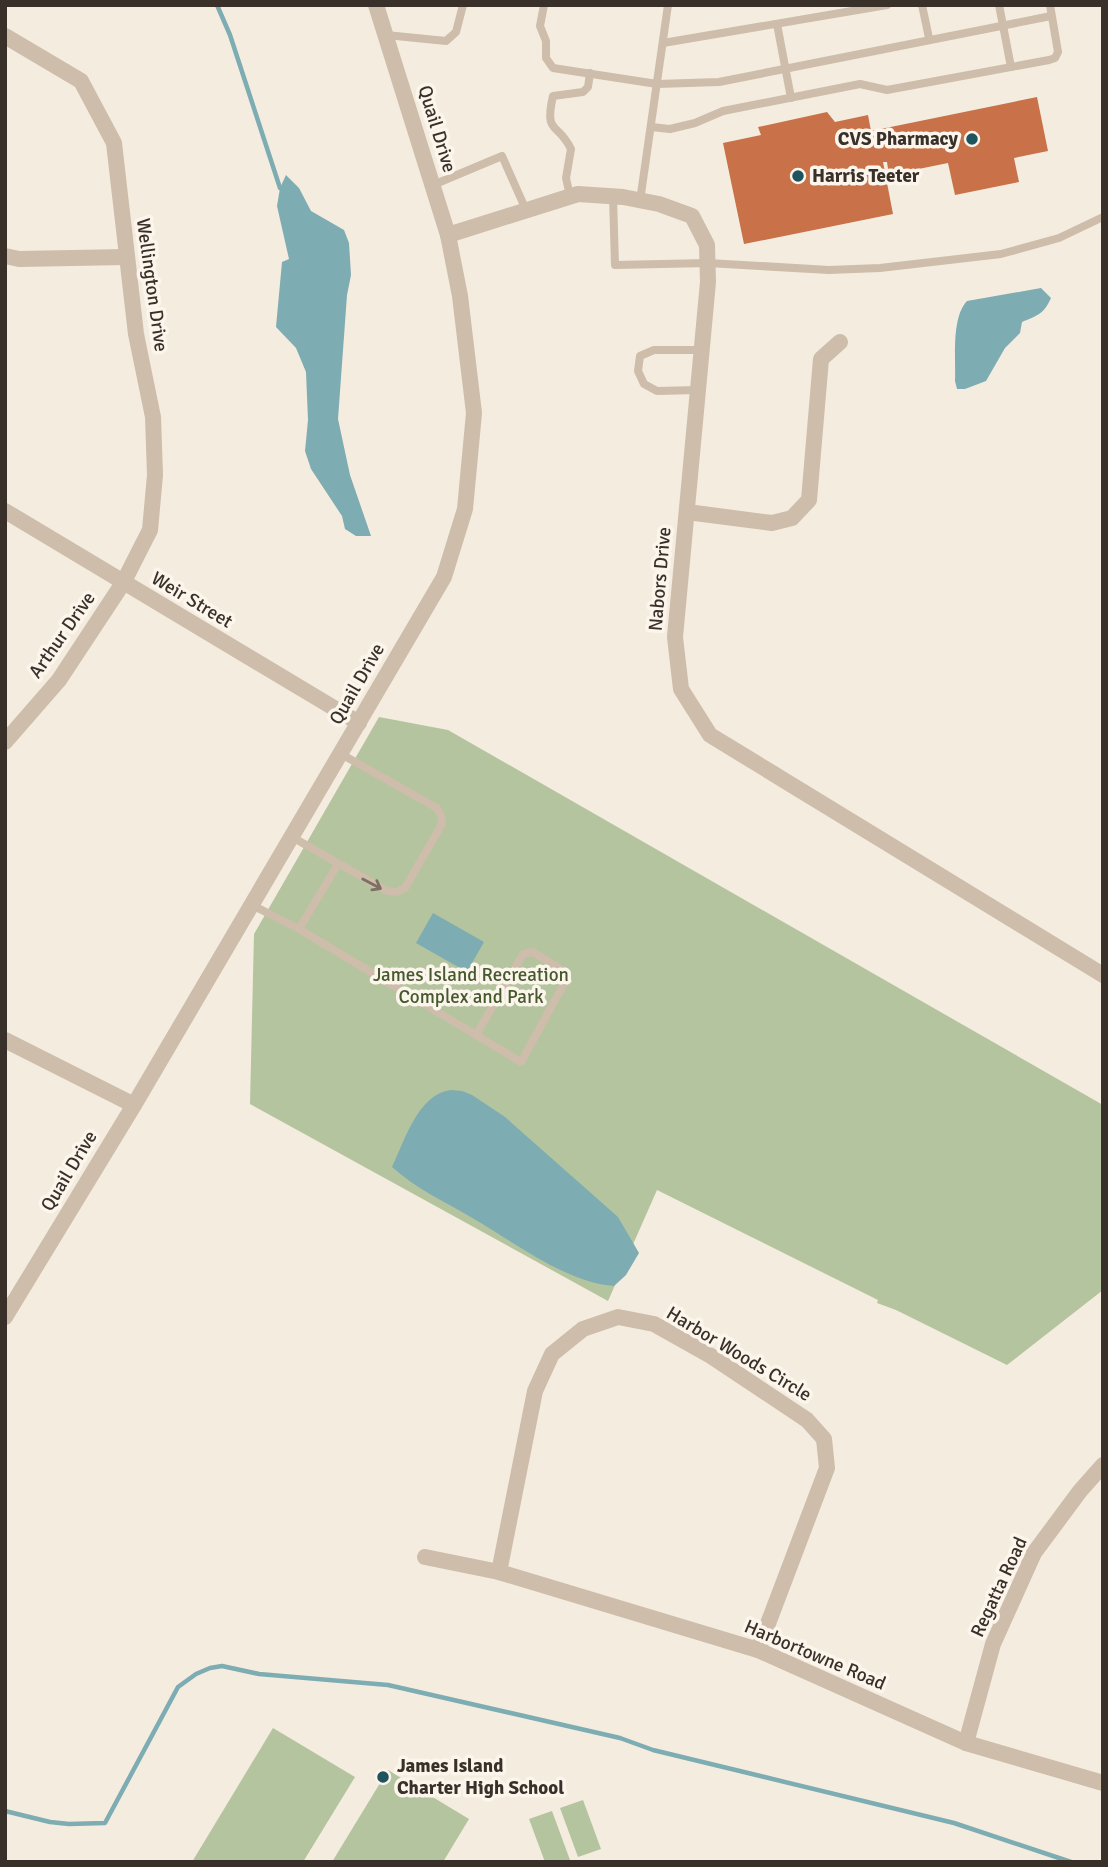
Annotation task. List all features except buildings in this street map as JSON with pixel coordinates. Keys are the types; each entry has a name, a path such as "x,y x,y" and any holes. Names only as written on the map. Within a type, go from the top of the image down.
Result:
{"street":[{"name":"Quail Drive","path":"5,1317 134,1105 444,576 465,509 474,413 460,296 448,234 376,5"},
{"name":"Wellington Drive","path":"5,36 81,82 114,143 136,334 152,417 155,475 150,530 123,583"},
{"name":"Nabors Drive","path":"448,234 578,194 613,196 659,204 692,216 707,245 708,263 675,637 681,689 710,735 1103,975"},
{"path":"5,256 19,259 126,257"},
{"path":"687,512 772,523 792,518 809,500 821,359 840,342"},
{"name":"Weir Street","path":"5,510 359,723"},
{"name":"Arthur Drive","path":"5,742 59,680 123,583"},
{"path":"5,1040 134,1105"},
{"name":"Harbor Woods Circle","path":"499,1572 535,1391 552,1354 583,1329 618,1317 654,1324 711,1356 807,1420 824,1439 827,1468 758,1650"},
{"name":"Regatta Road","path":"966,1744 993,1644 1034,1553 1103,1465"},
{"name":"Harbortowne Road","path":"425,1557 499,1572 758,1650 966,1744 1103,1783"}],"lane":[{"path":"386,35 446,41 456,32 463,5"},
{"path":"544,5 540,26 546,41 546,58 553,68 657,84 719,82 929,38 1051,16"},
{"path":"640,201 668,5"},
{"path":"663,43 887,5"},
{"path":"922,5 929,38"},
{"path":"999,5 1011,67"},
{"path":"651,127 670,129 695,123 723,111 860,84 887,90 1055,58 1058,52 1050,5"},
{"path":"777,24 791,98"},
{"path":"570,196 566,178 571,149 553,127 548,116 553,96 583,92 588,87 590,74"},
{"path":"433,185 502,156 526,210"},
{"path":"613,196 615,265 708,263 829,270 880,268 1001,254 1059,238 1103,217"},
{"path":"698,390 657,391 644,384 638,371 640,356 654,351 701,350"},
{"path":"292,837 380,888 397,892 405,888 442,824 441,816 437,808 341,754"},
{"path":"299,929 338,864"},
{"path":"252,905 299,929 521,1062 565,982 562,970 533,951 523,954 476,1035"}],"green space":[{"name":"James Island Recreation Complex and Park","path":"379,717 448,730 1103,1105 1103,1290 1007,1365 877,1303 878,1300 657,1190 608,1301 250,1104 254,934"},
{"path":"273,1728 355,1777 303,1862 192,1862"},
{"path":"388,1770 469,1819 443,1862 332,1862"},
{"path":"583,1800 601,1849 578,1857 560,1808"},
{"path":"552,1811 570,1860 545,1862 529,1819"}],"water":[{"path":"286,175 299,188 311,211 344,230 349,243 351,275 347,295 338,419 350,475 371,536 356,536 345,529 342,516 311,469 305,451 308,420 306,372 296,348 276,327 282,262 289,259 277,206 280,188"},
{"path":"1041,288 1051,298 1048,304 1040,314 1022,322 1020,333 1005,348 986,381 965,389 957,389 956,328 967,301"},
{"path":"433,913 484,942 467,972 416,943"},
{"path":"451,1090 472,1095 505,1117 618,1217 639,1253 626,1275 614,1286 578,1278 541,1260 421,1189 392,1167 421,1109 440,1093"}],"waterway":[{"path":"217,5 230,35 280,188"},
{"path":"5,1811 50,1822 105,1823 178,1687 196,1674 222,1666 259,1674 388,1685 620,1738 653,1750 954,1823 1071,1862"}],"place":[{"name":"CVS Pharmacy","path":"972,139"},
{"name":"Harris Teeter","path":"798,176"},
{"name":"James Island Charter High School","path":"383,1777"}]}
